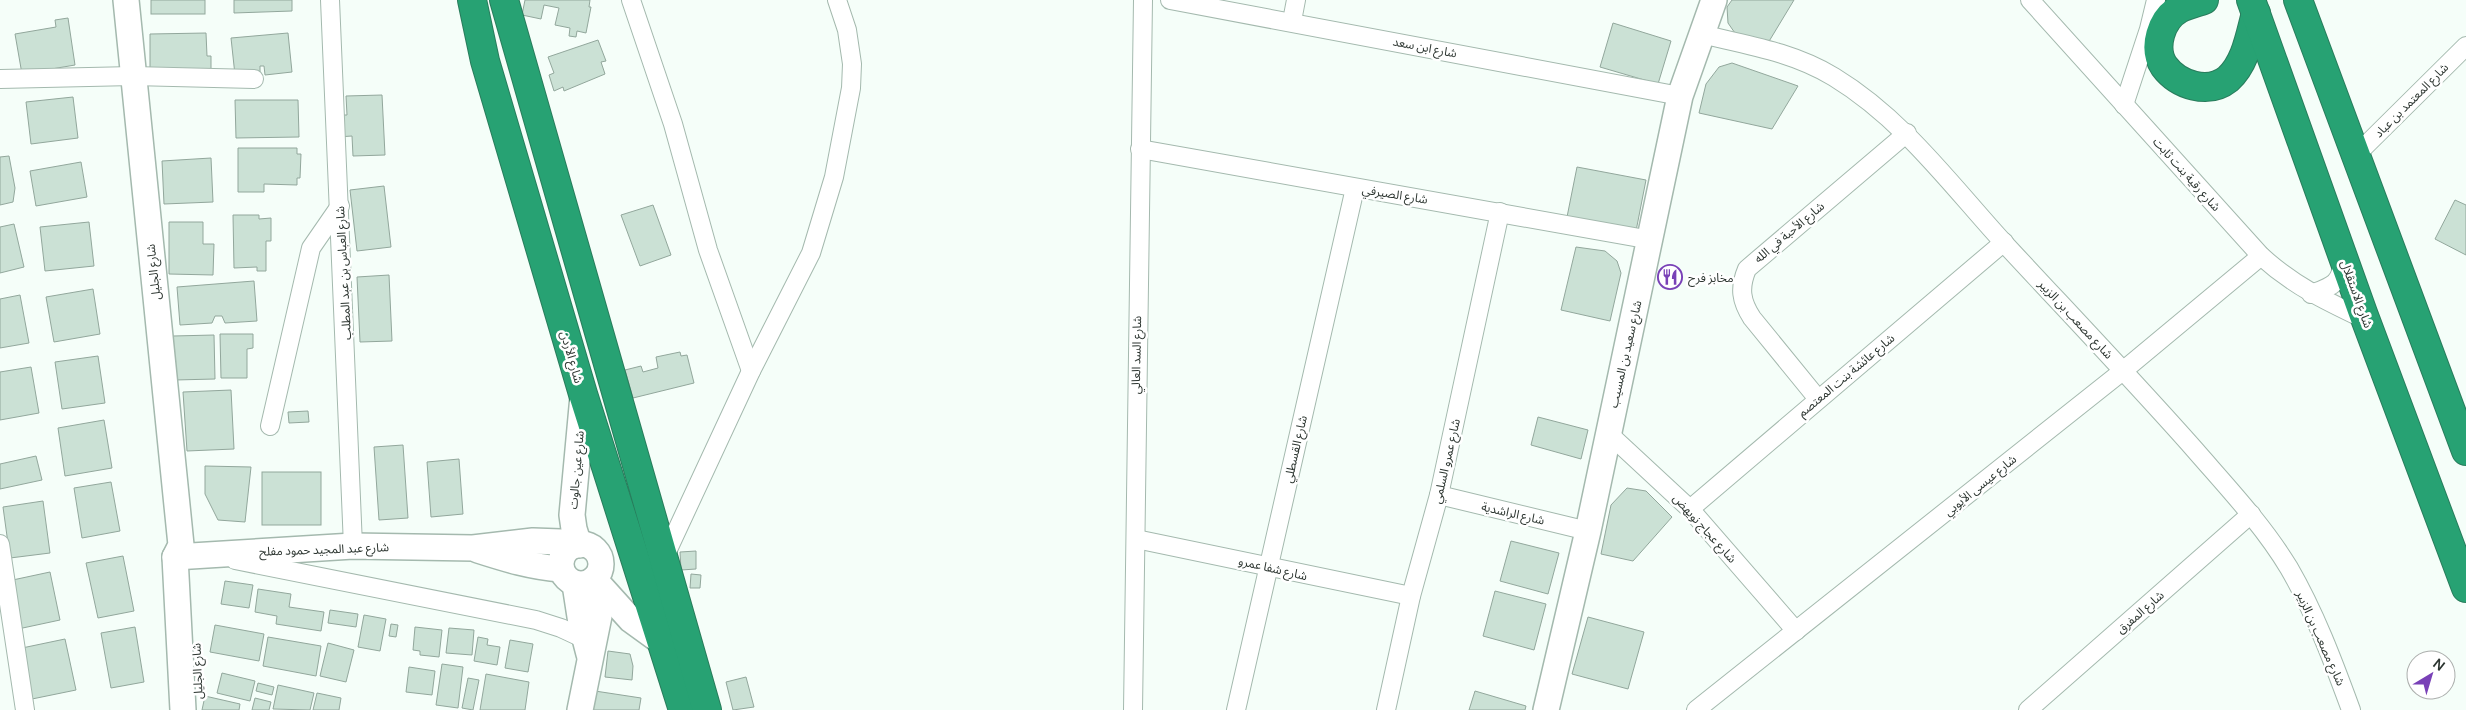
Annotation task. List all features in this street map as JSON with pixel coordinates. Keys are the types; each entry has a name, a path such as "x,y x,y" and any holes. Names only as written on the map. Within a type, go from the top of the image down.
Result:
{"highway":[{"name":"شارع الأردن","path":"472,0 485,61 583,394 683,710"},
{"path":"504,0 583,282 707,710"},
{"path":"2204,0 2179,8 2171,14 2160,35 2159,50 2164,65 2177,78 2188,84 2211,87 2228,78 2237,67 2246,50 2253,6"},
{"path":"2298,0 2466,451"},
{"name":"شارع الاستقلال","path":"2253,6 2366,320 2466,588"}],"street":[{"name":"شارع الجليل","path":"126,0 133,76 189,553 199,659 198,710"},
{"name":"شارع العباس بن عبد المطلب","path":"330,0 353,546"},
{"path":"631,0 673,124 708,250 751,370"},
{"path":"664,558 751,370 811,253 834,177 851,88 852,64 847,30 837,0"},
{"name":"شارع السد العالي","path":"1133,710 1143,0"},
{"name":"شارع ابن سعد","path":"1170,0 1292,21 1680,96"},
{"path":"1292,21 1296,0"},
{"name":"شارع سعيد بن المسيب","path":"1546,710 1588,531 1680,96 1714,0"},
{"name":"شارع رقية بنت ثابت","path":"2030,0 2261,256 2311,294 2366,320"},
{"path":"2124,105 2149,29 2156,0"},
{"name":"شارع مصعب بن الزبير","path":"1701,34 1777,52 1803,61 1835,78 1906,133 2004,242 2124,370 2251,514 2287,566 2306,599 2328,647 2351,710"},
{"name":"شارع المعتمد بن عباد","path":"2356,155 2466,46"},
{"path":"0,79 133,76 254,79"},
{"name":"شارع الأحبة في الله","path":"1818,399 1752,318 1744,305 1742,282 1747,269 1906,133"},
{"name":"شارع الصيرفي","path":"1140,148 1651,240"},
{"name":"شارع القسطلي","path":"1236,710 1355,188"},
{"path":"270,426 311,248 340,206"},
{"name":"شارع عمرو السلمي","path":"1386,710 1411,596 1438,496 1500,212"},
{"name":"شارع عائشة بنت المعتصم","path":"1690,509 2004,242"},
{"name":"شارع عيسى الأيوبي","path":"1696,710 2124,370 2261,256"},
{"path":"2311,294 2333,285 2342,274 2344,259"},
{"name":"شارع عين جالوت","path":"576,545 572,515 583,394"},
{"name":"شارع عجاج نويهض","path":"1608,432 1690,509 1796,631"},
{"name":"شارع الراشدية","path":"1438,496 1588,531"},
{"name":"شارع المفرق","path":"2031,709 2251,514"},
{"name":"شارع شفا عمرو","path":"1136,539 1205,552 1267,568 1411,596"},
{"name":"شارع عبد المجيد حمود مفلح","path":"189,553 353,546 473,548 533,541 562,542 576,545"},
{"path":"0,544 6,629 25,710"},
{"path":"581,578 599,574 600,560 592,548 576,545 563,555 581,578 631,620 660,641"},
{"name":"شارع عبد المجيد حمود مفلح","path":"473,548 518,564 581,578"},
{"name":"شارع الجليل","path":"183,710 189,553"},
{"path":"189,553 536,620 562,628 589,646"},
{"path":"580,710 589,646 599,616 581,578"}],"building":[{"path":"151,0 205,0 205,14 151,14"},
{"path":"234,0 292,0 292,11 234,13"},
{"path":"525,0 590,0 589,7 591,7 586,33 577,31 576,37 569,36 570,28 555,25 559,8 544,5 541,19 522,15"},
{"path":"1732,0 1794,0 1768,43 1737,36 1728,23 1727,7"},
{"path":"68,18 75,65 22,74 15,34 56,27 55,20"},
{"path":"1613,23 1671,41 1658,84 1600,67"},
{"path":"206,33 207,56 211,56 211,71 150,71 150,34"},
{"path":"288,33 292,72 265,75 264,66 260,66 260,72 235,75 231,38"},
{"path":"598,40 606,61 601,62 605,74 564,91 563,87 554,91 549,75 554,73 548,57"},
{"path":"1732,63 1798,86 1772,129 1699,113 1706,84 1719,67"},
{"path":"382,95 385,155 353,156 352,136 337,137 336,115 347,115 346,96"},
{"path":"73,97 78,138 31,144 26,102"},
{"path":"235,100 298,100 299,137 236,138"},
{"path":"238,148 297,148 297,154 301,154 300,178 297,178 297,185 264,184 264,192 238,192"},
{"path":"9,156 15,188 13,202 0,205 0,157"},
{"path":"211,158 213,202 164,204 162,161"},
{"path":"81,162 87,197 36,206 30,171"},
{"path":"1577,167 1646,180 1636,231 1567,217"},
{"path":"384,186 391,247 357,251 350,190"},
{"path":"2455,200 2466,205 2466,255 2435,239"},
{"path":"653,205 671,255 640,266 621,215"},
{"path":"233,215 259,215 259,219 271,218 271,241 266,241 266,271 257,271 257,267 234,268"},
{"path":"89,222 94,266 45,271 40,227"},
{"path":"169,222 203,222 203,244 214,244 213,275 169,274"},
{"path":"14,224 24,267 0,273 0,227"},
{"path":"1576,247 1605,251 1617,261 1621,273 1610,321 1561,310"},
{"path":"389,275 392,341 360,342 357,277"},
{"path":"254,281 257,321 225,323 222,316 215,316 212,323 180,325 177,287"},
{"path":"93,289 100,334 54,342 46,297"},
{"path":"20,295 29,343 0,348 0,299"},
{"path":"220,334 253,334 253,348 247,349 247,378 221,378"},
{"path":"214,335 215,379 175,380 173,336"},
{"path":"680,352 681,356 687,355 694,383 633,398 625,370 641,366 643,372 658,368 656,357"},
{"path":"98,356 105,403 62,409 55,362"},
{"path":"31,367 39,413 0,420 0,372"},
{"path":"231,390 234,449 187,451 183,392"},
{"path":"308,411 309,422 289,423 288,412"},
{"path":"1538,417 1588,430 1581,459 1531,445"},
{"path":"104,420 112,468 65,476 58,428"},
{"path":"403,445 408,518 379,520 374,447"},
{"path":"36,456 42,480 0,489 0,464"},
{"path":"459,459 463,514 431,517 427,462"},
{"path":"205,466 251,467 245,522 218,520 205,494"},
{"path":"262,472 321,472 321,525 262,525"},
{"path":"111,482 120,531 82,538 74,488"},
{"path":"1627,488 1646,491 1672,517 1633,561 1601,554 1611,505"},
{"path":"43,501 50,553 10,558 3,507"},
{"path":"1511,541 1559,553 1548,594 1500,581"},
{"path":"696,551 696,569 681,570 680,552"},
{"path":"123,556 134,611 98,618 86,563"},
{"path":"50,572 60,620 18,629 8,581"},
{"path":"691,574 701,575 700,588 690,588"},
{"path":"225,581 253,585 249,608 221,604"},
{"path":"258,589 291,594 289,607 324,612 321,631 276,624 277,616 255,612"},
{"path":"1495,591 1546,604 1534,650 1483,636"},
{"path":"330,610 358,614 356,627 328,623"},
{"path":"364,615 386,619 380,651 358,647"},
{"path":"1588,617 1644,632 1628,689 1572,674"},
{"path":"391,624 398,625 396,637 389,636"},
{"path":"215,625 264,634 259,661 210,652"},
{"path":"135,627 144,682 111,688 101,633"},
{"path":"415,627 442,630 439,657 420,655 420,651 413,650"},
{"path":"449,628 474,630 472,655 446,653"},
{"path":"268,637 321,646 316,676 263,666"},
{"path":"478,637 488,639 487,645 500,647 497,665 474,661"},
{"path":"65,639 76,690 32,699 22,648"},
{"path":"510,640 533,644 528,672 505,668"},
{"path":"328,643 354,650 346,682 320,676"},
{"path":"608,651 630,654 633,666 632,680 605,677"},
{"path":"442,664 463,667 458,708 436,705"},
{"path":"409,667 435,671 432,695 406,692"},
{"path":"222,673 255,681 250,701 217,693"},
{"path":"486,674 529,682 525,710 480,710"},
{"path":"746,677 754,707 733,710 726,682"},
{"path":"468,678 479,680 473,710 462,708"},
{"path":"258,683 274,687 272,695 256,691"},
{"path":"278,685 314,693 310,710 273,709"},
{"path":"595,691 641,698 639,710 593,710"},
{"path":"1475,691 1526,706 1525,710 1469,710"},
{"path":"317,693 341,698 339,710 313,710"},
{"path":"205,696 240,704 239,710 202,710"},
{"path":"255,698 271,702 269,710 252,710"}],"place":[{"name":"مخابز فرح","path":"1670,277"}]}
